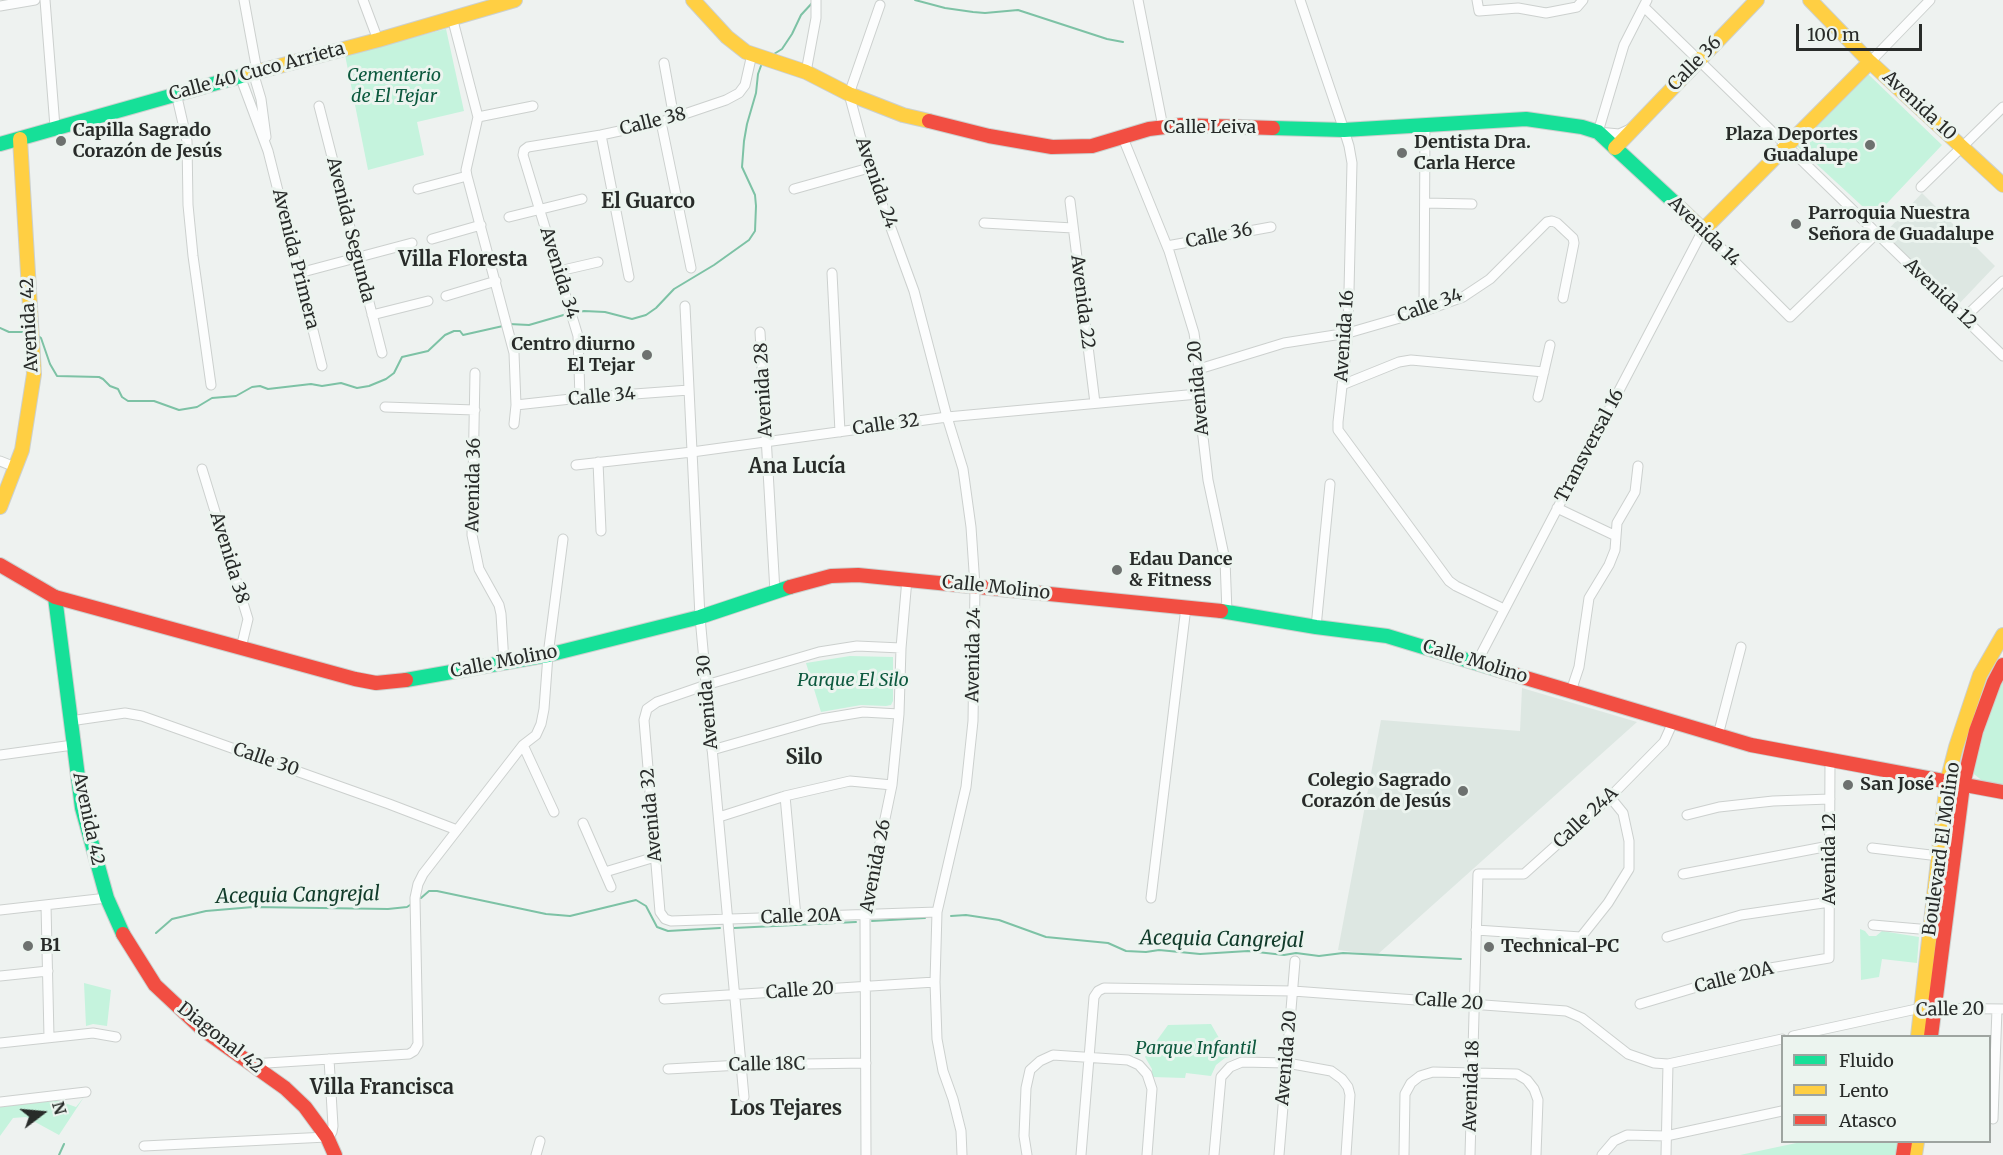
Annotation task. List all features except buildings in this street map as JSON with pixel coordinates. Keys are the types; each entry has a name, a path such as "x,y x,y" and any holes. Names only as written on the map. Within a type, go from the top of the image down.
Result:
{"main road":[{"name":"Calle Leiva","path":"693,0 738,47 806,72 849,94 903,114 989,136 1052,147 1080,148 1105,144 1163,127 1181,125 1344,130 1425,124 1541,120 1598,132 1615,148"},
{"name":"Calle 36","path":"1615,148 1757,0"},
{"name":"Avenida 10","path":"1810,0 1870,62 2003,186"},
{"name":"Calle 40 Cuco Arrieta","path":"0,144 176,93 378,40 507,1"},
{"path":"1703,230 1870,62"},
{"name":"Avenida 42","path":"0,507 22,450 34,374 20,139"},
{"name":"Avenida 14","path":"1615,148 1703,230"},
{"name":"Calle Molino","path":"0,565 55,597 376,683 409,680 548,655 700,617 831,576 858,574 1186,607 1387,636 1751,745 2003,792"},
{"name":"Avenida 42","path":"55,597 82,808 107,898"},
{"name":"Boulevard El Molino","path":"1931,1035 1928,1008 1931,930 1947,782 1980,675 2003,635"},
{"name":"Boulevard El Molino","path":"1918,1035 1928,1008 1970,751 1994,682 2003,665"},
{"path":"1956,747 1970,751"},
{"name":"Diagonal 42","path":"107,898 127,942 155,985 202,1029 285,1088 305,1107 327,1137"},
{"path":"327,1137 334,1155"}],"street":[{"path":"0,6 35,0"},
{"path":"45,0 55,127"},
{"name":"Avenida Primera","path":"244,0 250,73 322,366"},
{"path":"363,0 378,40"},
{"path":"806,72 816,18 816,0"},
{"path":"1138,0 1163,127"},
{"name":"Avenida 16","path":"1300,0 1344,130 1352,164 1348,333 1338,430 1449,581 1504,609"},
{"path":"1477,0 1480,16 1518,8 1546,13 1577,7 1583,0"},
{"path":"1870,62 1930,0"},
{"path":"1634,128 1619,134 1598,132 1624,45 1646,3"},
{"name":"Avenida 12","path":"1646,3 1787,147 2003,356"},
{"path":"849,94 880,5"},
{"path":"452,17 478,117 466,170 467,176 514,353 516,405 514,424"},
{"name":"Calle 38","path":"524,150 528,147 660,122 710,106 739,93 746,85 752,54"},
{"path":"664,63 674,118"},
{"path":"176,93 187,141 188,205 192,246 211,385"},
{"name":"Avenida 24","path":"849,94 869,168 914,291 963,469 968,498 975,586 973,721 966,787 937,912 935,982 937,1039 943,1071 961,1131 962,1155"},
{"name":"Avenida Segunda","path":"319,106 382,353"},
{"path":"478,117 533,106"},
{"path":"1921,188 2003,108"},
{"path":"660,122 691,268"},
{"path":"1424,311 1425,124"},
{"path":"601,135 629,277"},
{"name":"Avenida 20","path":"1123,138 1167,246 1194,333 1199,369 1198,394 1208,480 1225,560 1227,612"},
{"name":"Avenida 34","path":"524,150 523,155 578,336 580,398"},
{"path":"794,189 869,168"},
{"path":"418,189 467,176"},
{"path":"509,216 582,199"},
{"name":"Avenida 22","path":"1070,201 1095,403"},
{"path":"1425,203 1472,204"},
{"name":"Calle 34","path":"1199,369 1284,343 1348,333 1424,311 1462,297 1490,279 1547,222 1552,221 1573,238 1574,243 1563,298"},
{"path":"984,223 1072,228"},
{"path":"432,239 481,225"},
{"name":"Calle 36","path":"1167,246 1271,227"},
{"name":"Avenida 14","path":"1703,230 1790,317 1877,233"},
{"name":"Transversal 16","path":"1477,662 1703,230"},
{"path":"299,273 412,243"},
{"path":"559,271 598,262"},
{"path":"831,273 840,432"},
{"path":"446,296 496,281"},
{"path":"1964,318 2003,281"},
{"path":"372,315 428,301"},
{"name":"Avenida 30","path":"685,306 700,617 744,1097"},
{"name":"Avenida 28","path":"760,332 775,592"},
{"path":"1538,396 1550,345"},
{"path":"1342,386 1398,362 1411,360 1544,372"},
{"name":"Avenida 36","path":"475,373 472,535 479,569 499,605 504,663"},
{"name":"Calle 34","path":"516,405 689,390"},
{"name":"Calle 32","path":"576,465 693,452 947,417 1198,394"},
{"path":"386,408 475,410"},
{"path":"0,461 15,467"},
{"path":"598,462 601,531"},
{"path":"1571,691 1579,667 1588,598 1609,565 1615,550 1617,523 1635,492 1638,466"},
{"name":"Avenida 38","path":"202,469 248,619 241,648"},
{"path":"1316,627 1330,484"},
{"path":"1557,508 1616,536"},
{"path":"251,1064 409,1054 414,1051 418,1044 415,898 418,884 423,874 523,745 536,735 541,724 563,539"},
{"name":"Avenida 26","path":"866,1155 865,915 892,785 899,714 901,648 907,579"},
{"path":"1151,898 1186,607"},
{"path":"706,685 819,652 857,646 901,648"},
{"path":"1718,735 1741,647"},
{"name":"Avenida 32","path":"665,920 660,912 644,720 646,709 657,702 706,685"},
{"path":"712,750 821,719 863,712 899,714"},
{"name":"Calle 30","path":"70,721 125,713 142,716 457,830"},
{"name":"Calle 24A","path":"1478,874 1524,874 1610,797 1664,742 1673,722"},
{"path":"0,755 73,745"},
{"path":"523,745 554,812"},
{"name":"Avenida 12","path":"1829,958 1830,760"},
{"path":"719,817 785,796 850,781 892,785"},
{"path":"785,796 796,917"},
{"path":"1476,930 1581,937 1608,903 1629,869 1629,841 1623,813 1610,797"},
{"path":"1687,815 1719,807 1773,801 1830,799"},
{"path":"583,823 611,887"},
{"path":"1683,874 1829,846"},
{"path":"1872,848 1939,856"},
{"path":"605,872 656,856"},
{"name":"Avenida 18","path":"1470,1155 1478,874"},
{"path":"0,910 107,898"},
{"path":"1667,937 1741,915 1830,902"},
{"path":"46,905 50,1037"},
{"name":"Calle 20A","path":"665,920 727,920 937,912"},
{"path":"1873,925 1931,930"},
{"name":"Calle 20A","path":"1640,1004 1747,972 1829,958"},
{"name":"Avenida 20","path":"1279,1155 1295,961"},
{"path":"0,976 48,971"},
{"name":"Calle 20","path":"664,999 935,982"},
{"name":"Calle 20","path":"1089,1056 1094,997 1104,988 1293,991 1566,1011 1582,1017 1628,1054 1654,1063 1668,1064 1781,1039"},
{"name":"Calle 20","path":"1797,1035 1928,1008 2000,1009"},
{"path":"1993,1119 2000,1009"},
{"path":"0,1043 93,1033 116,1037"},
{"path":"1027,1155 1024,1136 1026,1088 1030,1070 1040,1060 1053,1055 1128,1060 1139,1065 1150,1079 1152,1089 1147,1155"},
{"path":"1081,1155 1089,1056"},
{"path":"144,1146 327,1137 333,1132 329,1059"},
{"path":"1214,1155 1221,1077 1230,1067 1242,1062 1287,1063 1331,1071 1342,1079 1350,1095 1346,1155"},
{"name":"Calle 18C","path":"668,1069 866,1063"},
{"path":"1666,1155 1668,1064"},
{"path":"1404,1155 1405,1094 1411,1083 1420,1076 1433,1072 1517,1074 1527,1080 1538,1100 1536,1155"},
{"path":"0,1102 86,1092"},
{"path":"1602,1154 1614,1141 1627,1135 1666,1136 1781,1111"},
{"path":"536,1155 540,1141"}],"shaded area":[{"path":"1922,193 1995,266 1957,306 1884,234"},
{"name":"Colegio Sagrado Corazón de Jesús","path":"1522,688 1637,722 1377,955 1338,950 1381,720 1520,731"}],"green space":[{"name":"Cementerio de El Tejar","path":"446,29 464,111 417,122 424,155 368,170 345,55"},
{"name":"Plaza Deportes Guadalupe","path":"1868,74 1942,145 1874,217 1797,146"},
{"name":"Parque El Silo","path":"850,656 893,657 893,701 891,705 861,705 821,712 806,663"},
{"path":"2003,677 2003,785 1984,782 1970,771 1976,744"},
{"path":"1860,929 1869,936 1876,936 1882,931 1919,937 1917,963 1882,959 1879,977 1861,980"},
{"path":"84,983 111,990 107,1026 93,1024 86,1026"},
{"name":"Parque Infantil","path":"1211,1024 1230,1057 1216,1065 1211,1076 1186,1073 1185,1078 1152,1077 1152,1069 1145,1057 1168,1025"},
{"path":"84,1097 59,1135 26,1117 13,1118 0,1136 0,1107 56,1100 76,1107"},
{"path":"1796,1143 1898,1143 1896,1155 1740,1155"}],"waterway":[{"path":"915,0 973,12 1018,10 1123,42"},
{"path":"774,54 782,49 801,15 813,2"},
{"path":"573,313 605,312 632,319 646,315 674,289 749,240 755,231 755,195 742,167 747,124 762,63"},
{"path":"509,324 529,325 567,314"},
{"path":"37,335 41,338 57,376 99,377 118,389 122,397 128,401 154,401 179,410 197,407 212,398 236,396 252,387 260,386 268,389 341,383 357,388 369,386 394,373 402,357 428,351 445,335 454,331 460,331 463,335 503,326"},
{"path":"0,328 9,332 26,332"},
{"name":"Acequia Cangrejal","path":"421,898 429,891 437,891 546,914 570,916 636,900 646,906 657,927 668,931 720,928"},
{"name":"Acequia Cangrejal","path":"156,933 172,919 206,911 253,907 388,909 410,905"},
{"name":"Acequia Cangrejal","path":"951,916 966,915 999,920 1046,937 1108,943 1126,951 1159,950 1200,954 1248,951 1319,956 1343,953 1461,959"},
{"name":"Acequia Cangrejal","path":"872,921 925,918"},
{"name":"Acequia Cangrejal","path":"734,928 856,922"},
{"name":"Acequia Cangrejal","path":"59,1155 64,1144"}],"traffic: fast":[{"path":"0,144 245,75"},
{"path":"1273,128 1344,130 1526,119 1582,127 1598,132 1677,205"},
{"path":"406,680 548,655 700,617 790,587"},
{"path":"55,597 82,808 107,898 123,934"},
{"path":"1221,611 1387,636 1499,670"}],"traffic: slow":[{"path":"245,75 378,40 515,0"},
{"path":"693,0 727,37 746,52 806,72 849,94 903,115 929,121"},
{"path":"1615,148 1757,0"},
{"path":"1810,0 1870,62 2003,185"},
{"path":"1677,205 1703,230 1870,62"},
{"path":"0,507 22,450 34,374 20,139"},
{"path":"1918,1035 1947,782 1980,675 2003,635"},
{"path":"1915,1155 1917,1143"}],"traffic: jam":[{"path":"929,121 989,136 1052,147 1092,146 1149,129 1181,125 1273,128"},
{"path":"0,565 55,597 355,679 376,683 406,680"},
{"path":"790,587 831,576 858,575 1221,611"},
{"path":"1931,1035 1963,785 1976,731 1994,682 2003,665"},
{"path":"1499,670 1751,745 2003,792"},
{"path":"123,934 155,985 202,1029 285,1088 305,1107 327,1137 335,1155"},
{"path":"1903,1155 1905,1143"}],"place":[{"name":"Capilla Sagrado Corazón de Jesús","path":"61,141"},
{"name":"Plaza Deportes Guadalupe","path":"1870,145"},
{"name":"Dentista Dra. Carla Herce","path":"1402,153"},
{"name":"Parroquia Nuestra Señora de Guadalupe","path":"1796,224"},
{"name":"Centro diurno El Tejar","path":"647,355"},
{"name":"Edau Dance & Fitness","path":"1117,570"},
{"name":"San José","path":"1848,785"},
{"name":"Colegio Sagrado Corazón de Jesús","path":"1463,791"},
{"name":"B1","path":"28,946"},
{"name":"Technical-PC","path":"1489,947"}],"district":[{"name":"El Guarco","path":"648,202"},
{"name":"Villa Floresta","path":"463,260"},
{"name":"Ana Lucía","path":"797,467"},
{"name":"Silo","path":"804,758"},
{"name":"Villa Francisca","path":"382,1088"},
{"name":"Los Tejares","path":"786,1109"}]}
